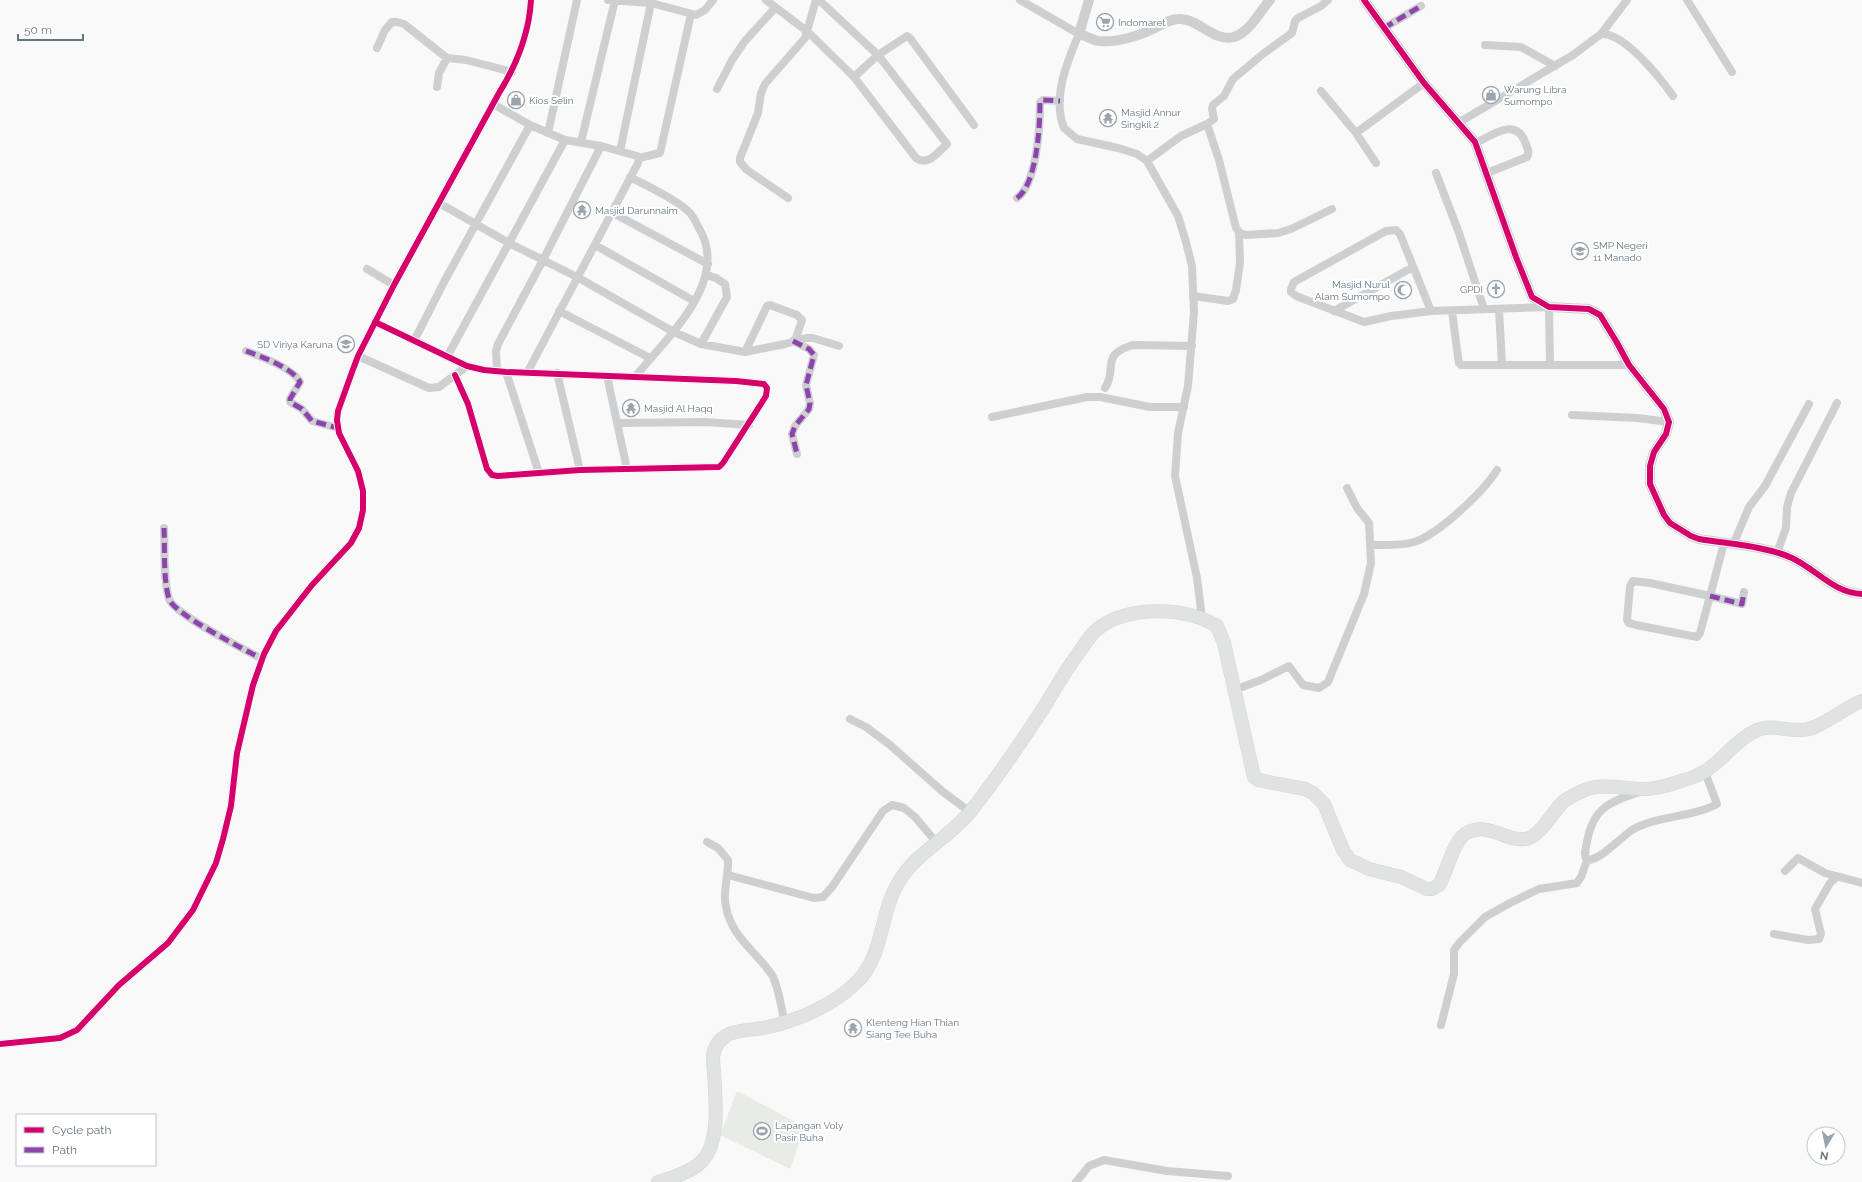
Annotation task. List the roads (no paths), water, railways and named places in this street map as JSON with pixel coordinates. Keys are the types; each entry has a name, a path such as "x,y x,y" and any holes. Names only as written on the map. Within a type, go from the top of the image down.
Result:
{"highway":[{"path":"661,1182 694,1168 709,1152 714,1141 715,1115 713,1057 714,1050 718,1042 734,1032 785,1023 814,1011 849,990 868,969 877,951 890,902 899,880 922,853 947,835 970,812 1015,752 1069,666 1095,631 1129,614 1144,612 1171,612 1202,618 1217,626 1221,635 1252,769 1256,779 1305,789 1318,796 1324,804 1342,850 1350,860 1369,869 1401,877 1427,889 1432,889 1439,885 1460,838 1476,829 1485,829 1515,838 1527,839 1536,833 1563,802 1585,790 1598,787 1648,789 1685,780 1705,772 1744,739 1756,731 1772,726 1798,730 1808,729 1862,701"}],"street":[{"path":"0,1044 60,1038 77,1030 119,985 168,943 181,928 193,910 216,863 220,851 231,806 237,753 253,685 262,659 276,631 312,585 351,542 359,528 363,510 363,491 358,470 343,442 338,428 338,411 358,356 394,285 512,72 527,33 531,0"},
{"path":"548,134 577,0"},
{"path":"608,0 651,3 691,14 701,14 713,0"},
{"path":"581,142 615,0"},
{"path":"766,0 808,32 854,77 916,158 920,161 927,161 948,144 878,56 817,0 808,32 802,43 765,84 760,93 754,124 740,158 740,162 747,170 788,198"},
{"path":"1020,0 1079,34 1099,41 1132,38 1172,20 1180,19 1186,20 1225,38 1235,37 1249,26 1270,0"},
{"path":"1089,0 1079,34 1065,71 1060,101 1064,128 1077,139 1137,154 1147,161 1178,216 1192,266 1194,296 1192,346 1188,386 1178,433 1176,476 1197,578 1202,618"},
{"path":"1147,161 1181,136 1207,124 1214,119 1213,105 1222,98 1229,84 1239,73 1292,33 1295,21 1298,18 1321,6 1328,0"},
{"path":"1364,0 1424,83 1476,143 1516,257 1532,297 1549,307"},
{"path":"1458,123 1573,55 1601,34 1627,0"},
{"path":"1692,2 1732,72"},
{"path":"620,151 651,3"},
{"path":"1384,28 1421,6"},
{"path":"717,89 732,60 745,41 775,8"},
{"path":"493,104 530,125 565,140 601,146 639,158 660,153 691,14"},
{"path":"377,48 385,30 392,22 397,22 404,24 447,58 466,60 512,72"},
{"path":"1601,34 1615,37 1631,49 1653,69 1673,96"},
{"path":"854,77 878,56 904,37 910,38 974,125"},
{"path":"1485,45 1522,47 1555,66"},
{"path":"437,87 439,73 447,58"},
{"path":"1356,133 1424,83"},
{"path":"1321,91 1356,133 1376,163"},
{"path":"1017,198 1023,194 1029,179 1037,143 1040,102 1043,100 1060,101"},
{"path":"1194,296 1228,301 1233,299 1236,290 1240,263 1239,232 1207,124"},
{"path":"414,342 444,282 530,125"},
{"path":"1476,143 1506,129 1514,129 1520,132 1525,140 1528,152 1527,157 1487,173"},
{"path":"447,357 565,140"},
{"path":"538,473 496,351 498,344 601,146"},
{"path":"527,373 638,163 639,158"},
{"path":"1436,173 1484,309"},
{"path":"630,177 690,212 706,244 708,264 707,275 701,291 672,331 636,376"},
{"path":"439,203 509,243 577,277 672,331 701,344 744,352 762,350 794,341 813,338 839,346"},
{"path":"1239,232 1244,235 1278,233 1292,229 1332,209"},
{"path":"611,212 708,264"},
{"path":"1431,311 1400,234 1393,230 1386,231 1294,282 1290,289 1296,296 1364,322 1391,316 1431,311 1549,307 1585,308 1600,316 1629,365 1664,409 1669,422 1666,434 1654,452 1650,466 1650,484 1664,515 1670,523 1691,536 1777,553 1792,558 1832,586 1850,593 1862,594"},
{"path":"595,245 694,301"},
{"path":"1334,311 1413,267"},
{"path":"367,269 394,285"},
{"path":"701,344 727,297 724,284 716,278 707,275"},
{"path":"744,352 764,311 767,306 770,305 798,315 802,320 794,341"},
{"path":"1549,307 1550,364"},
{"path":"1499,309 1502,364"},
{"path":"559,311 650,358"},
{"path":"1452,311 1459,363 1462,365 1629,365"},
{"path":"375,322 414,342 467,366 478,369 527,373 636,376 764,384 767,388 766,396 749,425 719,467 580,470 498,476 489,473 468,404 455,375"},
{"path":"794,341 809,349 814,355 806,385 810,403 809,409 795,426 792,434 797,454"},
{"path":"1105,388 1108,381 1111,358 1124,348 1133,344 1192,346"},
{"path":"246,351 270,361 297,377 300,382 290,399 290,402 302,409 312,421 338,428"},
{"path":"358,356 429,388 439,387 467,366"},
{"path":"557,373 580,470"},
{"path":"607,376 627,469"},
{"path":"992,417 1087,397 1100,397 1150,407 1184,407"},
{"path":"1777,553 1786,528 1787,507 1791,493 1837,403"},
{"path":"1744,592 1742,604 1710,596 1650,583 1633,581 1630,586 1627,620 1632,624 1645,628 1697,637 1700,633 1710,596 1728,544 1749,507 1765,486 1809,404"},
{"path":"1572,415 1638,418 1669,422"},
{"path":"617,424 705,422 749,425"},
{"path":"1371,545 1412,543 1425,537 1467,504 1483,489 1498,470"},
{"path":"1234,690 1261,680 1289,666 1303,685 1317,688 1327,684 1366,587 1371,563 1369,523 1357,508 1347,488"},
{"path":"164,528 167,585 170,600 175,607 188,617 262,659"},
{"path":"850,719 866,727 890,745 942,791 970,812"},
{"path":"1587,860 1595,858 1633,829 1642,825 1717,804 1705,772"},
{"path":"1441,1025 1454,974 1454,954 1456,946 1485,917 1510,903 1539,889 1577,883 1582,877 1587,860 1585,855 1589,831 1592,823 1603,807 1614,801 1648,789"},
{"path":"728,875 814,898 823,897 832,887 883,811 892,806 904,808 915,817 937,842"},
{"path":"707,842 718,848 728,860 725,906 730,921 739,937 772,976 776,985 785,1023"},
{"path":"1785,871 1798,858 1825,873 1862,883"},
{"path":"1774,934 1808,940 1819,939 1821,934 1815,908 1830,883 1837,877"},
{"path":"1076,1182 1089,1166 1104,1160 1167,1171 1228,1176"}],"place":[{"name":"Indomaret","path":"1105,22"},
{"name":"Warung Libra Sumompo","path":"1491,95"},
{"name":"Kios Selin","path":"516,100"},
{"name":"Masjid Annur Singkil 2","path":"1108,118"},
{"name":"Masjid Darunnaim","path":"582,210"},
{"name":"SMP Negeri 11 Manado","path":"1580,251"},
{"name":"GPDI","path":"1496,289"},
{"name":"Masjid Nurul Alam Sumompo","path":"1403,290"},
{"name":"SD Viriya Karuna","path":"346,344"},
{"name":"Masjid Al Haqq","path":"631,408"},
{"name":"Klenteng Hian Thian Siang Tee Buha","path":"853,1028"},
{"name":"Lapangan Voly Pasir Buha","path":"762,1131"}]}
